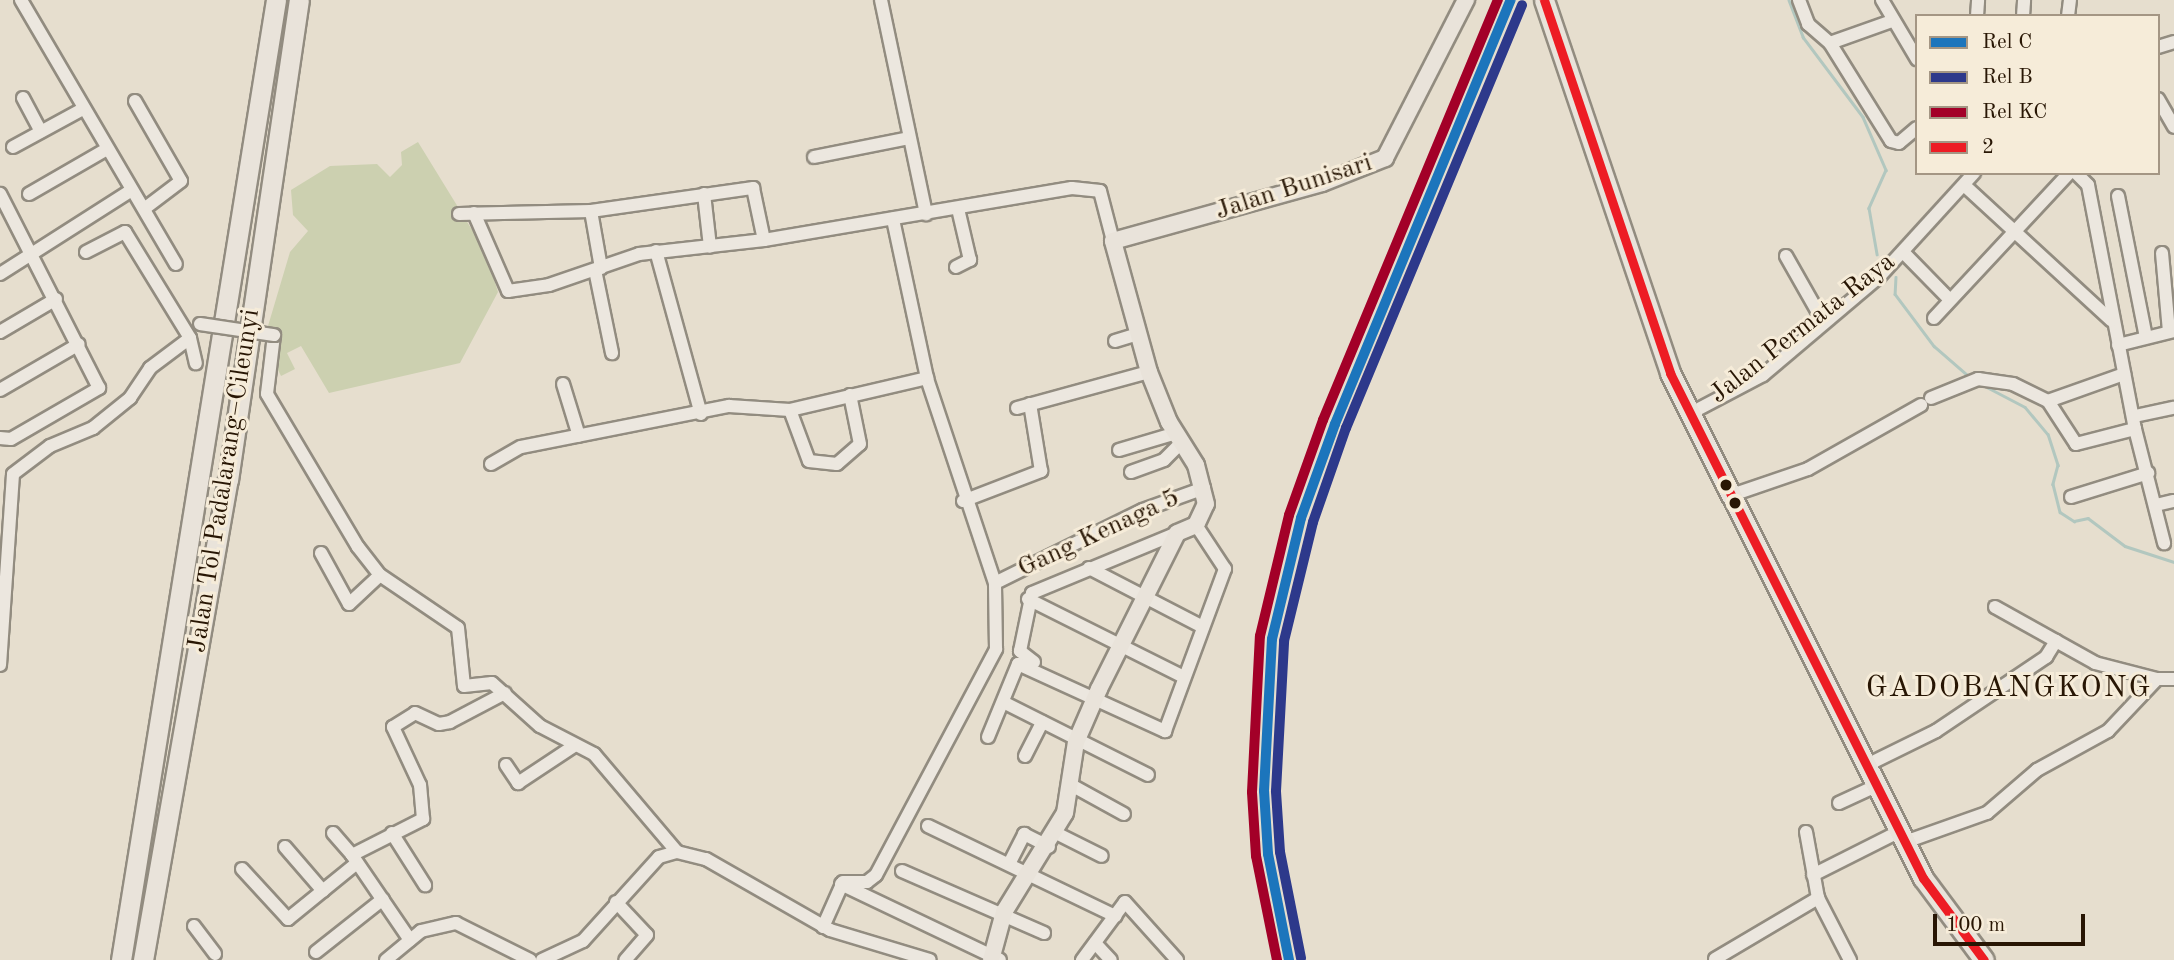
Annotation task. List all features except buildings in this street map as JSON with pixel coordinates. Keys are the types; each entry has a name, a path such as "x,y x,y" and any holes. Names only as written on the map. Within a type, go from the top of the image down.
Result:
{"highway":[{"name":"Jalan Tol Padalarang–Cileunyi","path":"121,960 276,0"},
{"name":"Jalan Tol Padalarang–Cileunyi","path":"143,960 228,480 299,0"},
{"path":"1548,3 1654,330 1697,409 1732,495 1903,837 1944,912 1984,959"}],"main road":[{"name":"Jalan Bunisari","path":"1113,241 1322,183 1385,158 1466,0"},
{"path":"994,959 1004,912 1032,874 1052,840 1073,786 1076,742 1098,693 1177,533 1196,525 1206,504 1205,488 1149,372 1113,241"}],"street":[{"path":"21,0 176,264"},
{"path":"881,0 926,214"},
{"path":"1799,0 1818,38 1830,43 1891,141 1899,143 1915,130"},
{"path":"1882,0 1915,56"},
{"path":"1830,43 1892,21"},
{"path":"23,98 41,132"},
{"path":"135,101 181,181 145,209"},
{"path":"2160,102 2174,127"},
{"path":"13,147 83,109"},
{"path":"814,157 909,138"},
{"path":"29,194 107,149"},
{"path":"1697,409 1763,375 1903,252 1972,175"},
{"path":"1934,318 2067,175"},
{"path":"2078,175 2088,185 2112,320 2164,542"},
{"path":"1964,185 2112,320"},
{"path":"474,213 508,291 598,269 656,251 764,240 1092,187 1102,195 1113,241"},
{"path":"0,274 132,190"},
{"path":"459,214 591,211 704,194 756,190 764,240"},
{"path":"0,194 5,217 31,254 56,299 79,344 98,391 11,439 0,438"},
{"path":"704,194 710,247"},
{"path":"2118,196 2146,337"},
{"path":"956,267 970,260 958,209"},
{"path":"591,211 612,353"},
{"path":"841,884 876,875 955,738 996,649 995,583 963,501 927,378 893,219"},
{"path":"86,252 125,232 190,338 195,364 200,324 274,335 267,394 319,488 380,575 454,623 464,686 484,680 505,693 540,726 607,764 677,852"},
{"path":"656,251 701,414"},
{"path":"1903,252 1949,299"},
{"name":"Jalan Permata Raya","path":"1697,409 1759,370 1819,314 1903,252"},
{"path":"2118,345 2171,331 2162,253"},
{"path":"1786,256 1819,314"},
{"path":"0,332 56,299"},
{"path":"1115,341 1138,334"},
{"path":"0,665 13,474 50,446 93,428 130,398 143,374 190,338"},
{"path":"0,390 79,344"},
{"path":"1017,408 1149,372"},
{"path":"2048,401 2124,374"},
{"path":"491,464 521,447 701,414 741,404 790,410 927,378"},
{"path":"1732,495 1808,469 1926,401 1972,380 2013,384 2048,401 2076,444 2174,408"},
{"path":"563,384 579,436"},
{"path":"790,410 809,461 837,464 860,444 850,394"},
{"path":"963,501 1041,471 1030,404"},
{"path":"1119,450 1179,438"},
{"path":"1131,472 1164,460 1179,438"},
{"path":"2071,497 2148,473"},
{"name":"Gang Kenaga 5","path":"995,583 1143,510 1205,488"},
{"path":"2156,505 2174,501"},
{"path":"1028,599 1022,656 1098,693 1165,731 1225,569 1196,525"},
{"path":"1028,599 1089,568 1177,533"},
{"path":"321,553 349,604 380,575"},
{"path":"1089,568 1203,627"},
{"path":"1028,599 1184,677"},
{"path":"1995,607 2109,669 2157,679 2174,679"},
{"path":"1867,765 1936,731 2046,657 2056,641"},
{"path":"988,737 1004,703 1011,662 1098,693"},
{"path":"1813,875 1903,837 2001,804 2037,770 2108,731 2157,679"},
{"path":"242,869 288,919 323,891 355,859 392,833 420,823 424,813 394,725 415,713 440,724 450,722 505,693"},
{"path":"1004,703 1076,742 1148,775"},
{"path":"1025,756 1042,722"},
{"path":"506,765 518,783 574,746"},
{"path":"1839,803 1878,785"},
{"path":"1073,786 1124,814"},
{"path":"928,826 1115,916"},
{"path":"332,832 355,859 410,940"},
{"path":"1806,832 1818,898 1850,960"},
{"path":"392,833 425,885"},
{"path":"1009,863 1024,834 1102,856"},
{"path":"285,847 323,891"},
{"path":"568,960 616,902 659,857 677,852 706,859 823,927 930,960"},
{"path":"902,871 1004,912 1044,933"},
{"path":"823,927 841,884"},
{"path":"841,884 994,959"},
{"path":"1715,959 1818,898"},
{"path":"316,952 383,899"},
{"path":"616,902 647,935 625,960"},
{"path":"1082,960 1125,902 1177,960"},
{"path":"393,958 410,940 432,926 456,923 530,960"},
{"path":"194,926 214,958"},
{"path":"542,960 583,942"},
{"path":"1096,943 1111,960"}],"green space":[{"path":"418,142 485,251 498,292 460,363 329,393 301,346 287,353 295,369 281,376 268,350 268,326 290,252 308,231 293,215 291,190 330,166 377,164 390,177 402,165 401,152"}],"waterway":[{"path":"1789,0 1803,37 1863,117 1886,170 1869,208 1877,254"},
{"path":"1896,277 1895,294 1934,346 1971,378"},
{"path":"1983,385 2025,407 2048,434 2058,465 2053,484 2060,512 2074,521 2088,518 2125,546 2174,562"}],"rail line":[{"name":"KC","path":"1277,960 1256,856 1252,792 1260,636 1289,515 1323,420 1498,0"},
{"name":"C","path":"1289,960 1268,854 1264,791 1272,639 1301,518 1335,424 1511,0"},
{"name":"B","path":"1301,958 1280,852 1276,791 1284,641 1313,522 1346,428 1522,5"}],"transit line":[{"name":"2","path":"1544,0 1670,373 1923,878 1984,960"}],"district":[{"name":"GADOBANGKONG","path":"2009,688"}]}
